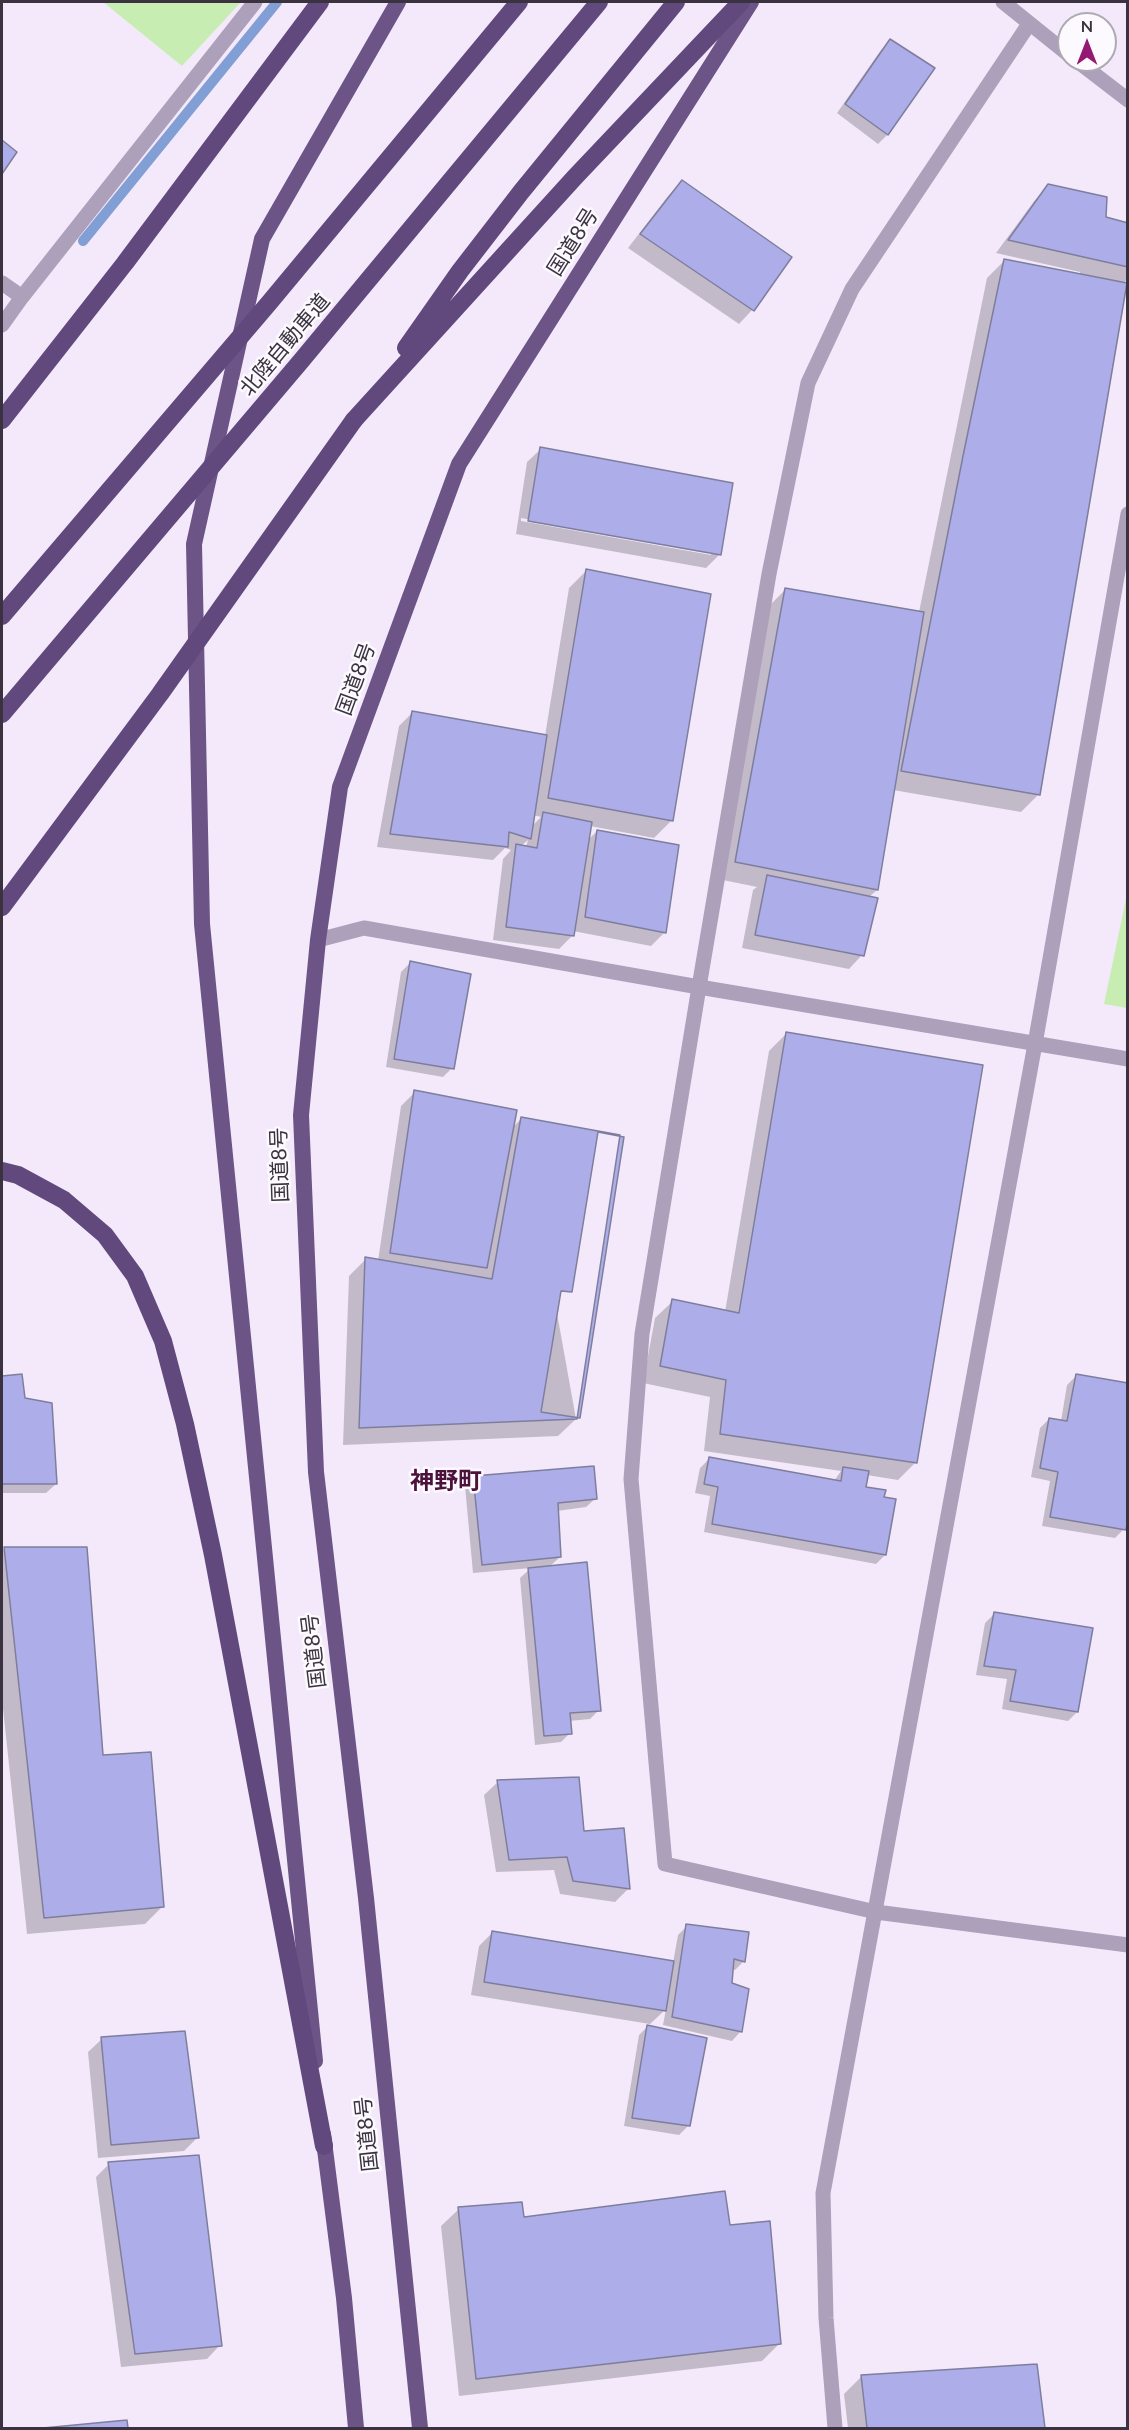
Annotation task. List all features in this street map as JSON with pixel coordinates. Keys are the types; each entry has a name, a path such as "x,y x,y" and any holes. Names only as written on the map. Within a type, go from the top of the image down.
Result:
{"highway":[{"path":"2,420 125,263 320,2"},
{"name":"国道8号","path":"356,2428 344,2298 324,2146 202,924 194,544 262,239 398,2"},
{"name":"北陸自動車道","path":"2,616 269,303 519,2"},
{"name":"北陸自動車道","path":"2,714 293,370 599,2"},
{"path":"2,907 160,694 467,262 676,2"},
{"path":"354,420 574,177 741,2"},
{"name":"国道8号","path":"420,2428 366,1898 316,1472 300,1115 318,940 340,787 459,464 751,2"},
{"path":"2,1171 18,1175 64,1200 105,1235 135,1276 163,1341 185,1424 213,1555 324,2146"}],"street":[{"path":"2,325 255,2"},
{"path":"1003,2 1057,46"},
{"path":"1029,24 852,289 808,383 769,574 642,1334 631,1479 665,1864 876,1912 1128,1945"},
{"path":"1092,72 1128,100"},
{"path":"2,283 22,297"},
{"path":"835,2428 826,2318 823,2193 1035,1044 1128,514"},
{"path":"318,940 364,928 1128,1059"}],"green space":[{"path":"103,2 241,2 182,66"},
{"path":"1127,894 1128,1008 1104,1004"}],"building":[{"path":"890,39 935,68 888,135 845,104"},
{"path":"2,140 17,152 2,174"},
{"path":"682,180 792,257 754,311 640,234"},
{"path":"1048,184 1107,197 1106,217 1128,223 1128,267 1008,240"},
{"path":"1004,259 1127,283 1040,795 901,771"},
{"path":"540,447 733,483 721,555 528,521"},
{"path":"586,569 711,594 673,821 548,798"},
{"path":"785,588 924,612 878,890 735,862"},
{"path":"412,711 547,735 531,839 509,832 508,847 390,834"},
{"path":"543,812 592,822 574,936 506,927 516,844 537,848"},
{"path":"597,830 679,845 666,933 585,917"},
{"path":"767,875 878,898 864,956 755,935"},
{"path":"410,961 471,974 454,1069 394,1059"},
{"path":"786,1032 983,1065 917,1463 720,1434 726,1380 660,1366 672,1299 739,1313"},
{"path":"414,1090 517,1110 487,1268 390,1253"},
{"path":"521,1117 620,1135 577,1419 359,1428 365,1257 492,1279"},
{"path":"598,1132 624,1137 580,1418 541,1412 561,1291 572,1292"},
{"path":"22,1374 25,1398 52,1403 57,1484 2,1484 2,1376"},
{"path":"1076,1374 1128,1383 1128,1519 1126,1530 1050,1517 1058,1472 1040,1468 1049,1418 1067,1421"},
{"path":"709,1457 841,1481 843,1467 869,1471 866,1487 886,1490 884,1497 896,1499 886,1555 712,1524 718,1487 704,1484"},
{"path":"594,1466 597,1499 558,1503 561,1557 482,1565 473,1476"},
{"path":"4,1547 87,1547 103,1755 151,1752 164,1907 44,1918"},
{"path":"587,1562 601,1711 570,1713 572,1734 544,1736 528,1568"},
{"path":"994,1612 1093,1628 1078,1712 1010,1701 1016,1670 984,1666"},
{"path":"579,1777 584,1831 624,1828 630,1889 573,1881 567,1857 509,1860 497,1780"},
{"path":"686,1924 749,1932 745,1962 734,1959 732,1983 749,1989 742,2032 672,2017"},
{"path":"492,1931 674,1961 666,2011 484,1982"},
{"path":"647,2025 707,2038 690,2126 632,2118"},
{"path":"185,2031 199,2138 111,2145 101,2037"},
{"path":"199,2155 222,2346 135,2354 108,2162"},
{"path":"725,2191 730,2225 770,2221 781,2344 476,2379 458,2207 522,2202 524,2217"},
{"path":"1037,2364 1045,2428 867,2428 861,2375"},
{"path":"127,2420 128,2428 43,2428"}],"waterway":[{"path":"83,241 277,2"}],"district":[{"name":"神野町","path":"446,1481"}]}
